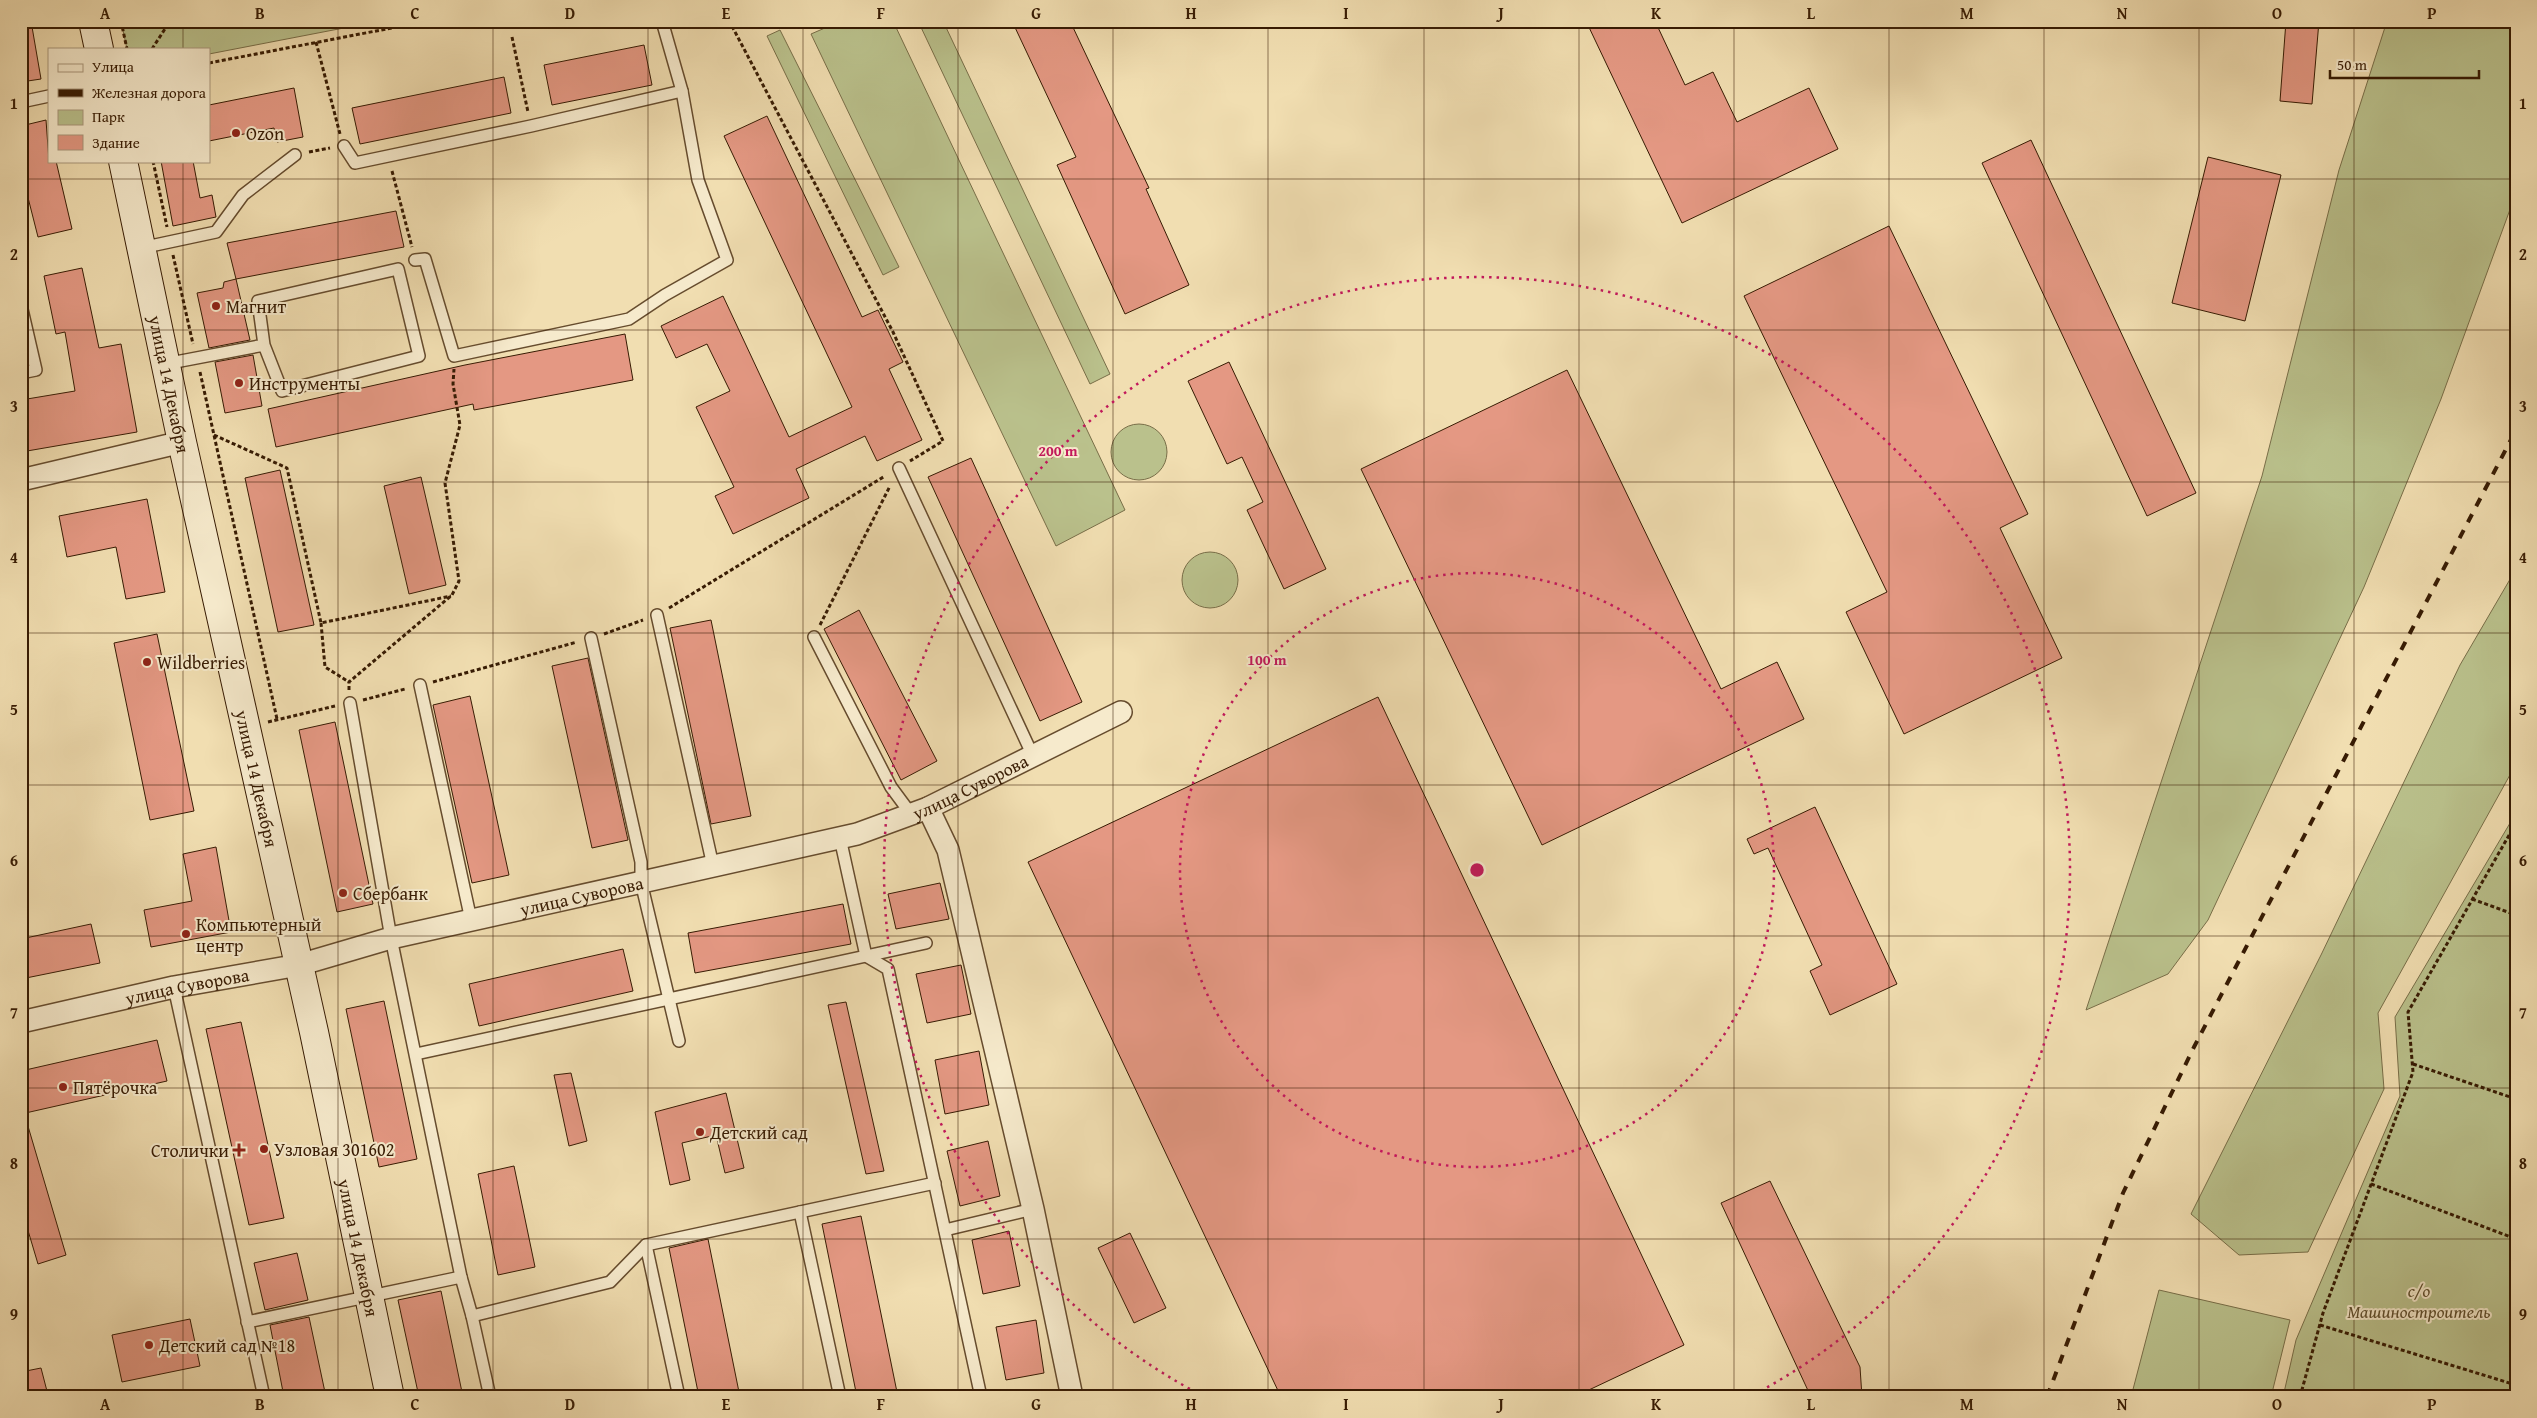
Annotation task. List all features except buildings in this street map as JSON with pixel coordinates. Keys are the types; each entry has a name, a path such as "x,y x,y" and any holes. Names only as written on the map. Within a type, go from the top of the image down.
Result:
{"main road":[{"path":"93,21 99,48"},
{"name":"улица 14 Декабря","path":"123,162 182,442 299,965 390,1397"}],"street":[{"path":"21,480 182,442"},
{"name":"улица Суворова","path":"21,1022 174,987 299,965 391,938 858,834 920,811 1121,712"},
{"path":"920,811 948,850 1033,1209 1072,1397"}],"lane":[{"path":"415,260 425,259 454,356 629,319 665,295 727,260 698,180 682,92 662,21"},
{"path":"344,146 355,163 682,92"},
{"path":"21,102 48,96"},
{"path":"141,248 216,232 243,195 295,155"},
{"path":"398,269 418,356 282,391 264,345 258,301 398,269"},
{"path":"21,305 36,370 21,373"},
{"path":"165,364 264,345"},
{"path":"898,468 1033,756"},
{"path":"657,615 713,866"},
{"path":"814,637 891,787 920,811"},
{"path":"591,638 641,862 641,882 668,999 680,1041"},
{"path":"420,685 471,920"},
{"path":"350,703 391,938 461,1277 472,1316 490,1397"},
{"path":"840,838 866,956 888,969 982,1397"},
{"path":"416,1054 926,943"},
{"path":"174,987 264,1397"},
{"path":"472,1316 610,1282 646,1244 935,1183"},
{"path":"945,1230 1033,1209"},
{"path":"800,1212 840,1397"},
{"path":"646,1244 679,1397"},
{"path":"247,1322 461,1277"}],"path":[{"path":"121,21 127,48"},
{"path":"153,48 170,21"},
{"path":"210,62 428,21"},
{"path":"245,727 420,685 591,638 657,615 943,440 893,332 733,28 738,21"},
{"path":"512,37 531,126"},
{"path":"295,155 344,146 316,42"},
{"path":"389,156 415,260"},
{"path":"153,162 170,237"},
{"path":"172,246 195,350"},
{"path":"349,682 452,595 459,581 445,483 460,425 453,384 454,356"},
{"path":"199,369 277,720"},
{"path":"214,435 287,468 321,623 325,667 349,682"},
{"path":"814,637 898,468"},
{"path":"321,623 452,595"},
{"path":"349,682 350,703"},
{"path":"2300,1397 2320,1325 2414,1072 2408,1012 2516,822"},
{"path":"2472,899 2516,915"},
{"path":"2413,1064 2516,1099"},
{"path":"2371,1184 2516,1239"},
{"path":"2320,1325 2516,1385"}],"green space":[{"path":"121,21 380,21 210,54 210,48 127,48"},
{"path":"841,21 893,21 1125,510 1056,546 811,34"},
{"path":"918,21 943,21 1110,374 1090,384"},
{"path":"2387,21 2516,21 2516,193 2441,399 2364,587 2208,920 2168,974 2086,1010 2262,476 2339,170"},
{"path":"780,30 899,267 883,275 767,36"},
{"path":"1139,424 1150,426 1159,432 1165,441 1167,452 1165,463 1159,472 1150,478 1139,480 1128,478 1119,472 1113,463 1111,452 1113,441 1119,432 1128,426"},
{"path":"1210,552 1221,554 1230,560 1236,569 1238,580 1236,591 1230,600 1221,606 1210,608 1199,606 1190,600 1184,591 1182,580 1184,569 1190,560 1199,554"},
{"path":"2516,569 2516,764 2378,1013 2384,1089 2308,1252 2239,1255 2191,1214 2321,955 2460,665"},
{"name":"с/о Машиностроитель","path":"2516,813 2516,1397 2283,1397 2296,1340 2400,1096 2395,1017"},
{"path":"2159,1290 2290,1320 2271,1397 2131,1397"}],"railway":[{"path":"2047,1397 2123,1193 2194,1047 2516,430"}],"place":[{"name":"Ozon","path":"236,133"},
{"name":"Магнит","path":"216,306"},
{"name":"Инструменты","path":"239,383"},
{"name":"Wildberries","path":"147,662"},
{"name":"Сбербанк","path":"343,893"},
{"name":"Компьютерный центр","path":"186,934"},
{"name":"Пятёрочка","path":"63,1087"},
{"name":"Детский сад","path":"700,1132"},
{"name":"Узловая 301602","path":"264,1149"},
{"name":"Столички","path":"239,1150"},
{"name":"Детский сад №18","path":"149,1345"}]}
